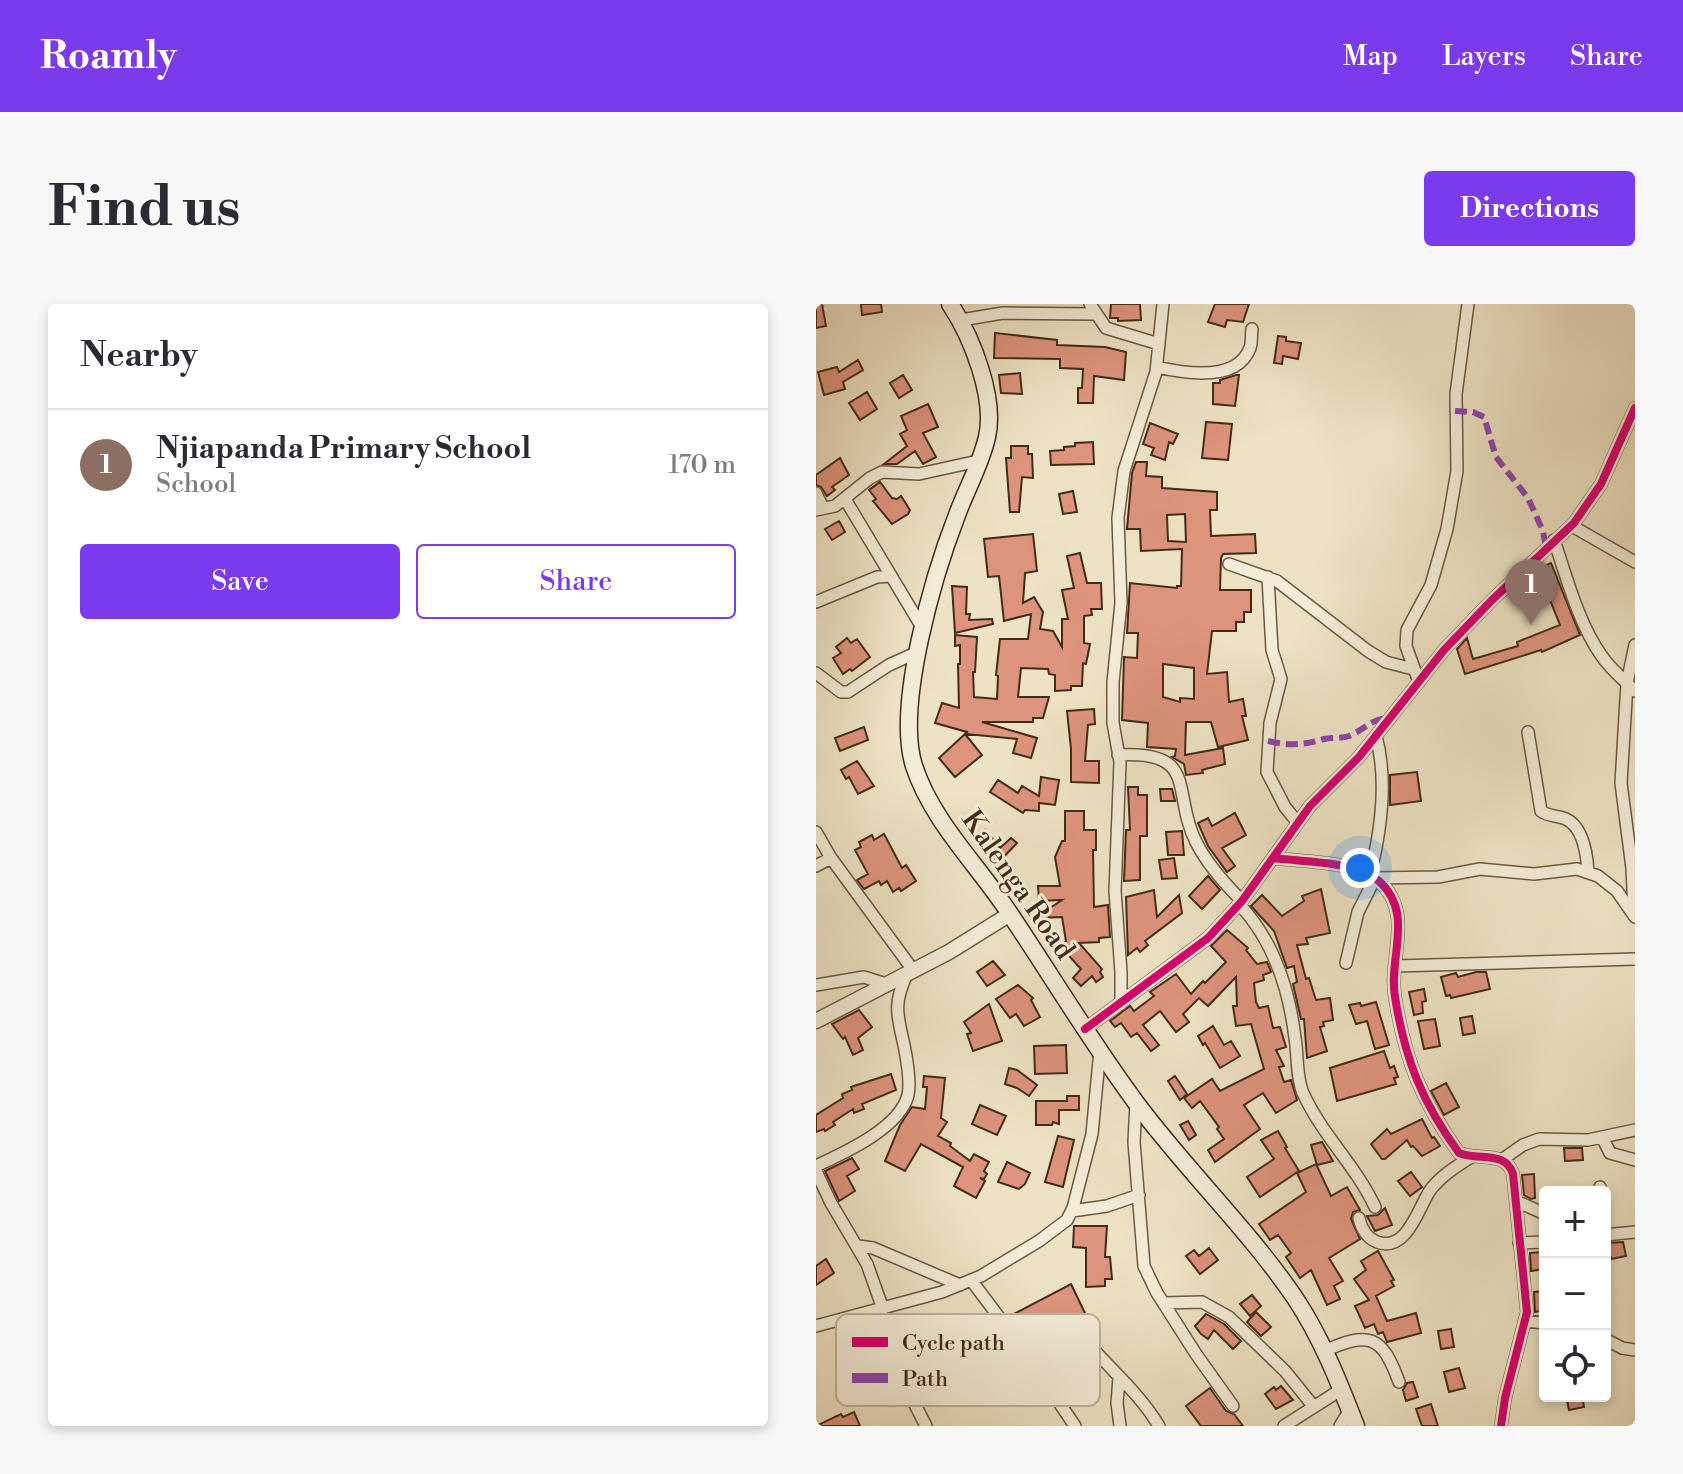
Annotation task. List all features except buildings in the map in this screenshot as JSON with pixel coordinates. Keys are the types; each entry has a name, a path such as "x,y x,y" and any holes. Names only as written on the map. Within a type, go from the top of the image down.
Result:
{"main road":[{"name":"Kalenga Road","path":"950,304 968,318 985,385 989,411 987,437 947,542 923,629 910,715 913,762 933,807 1010,914 1136,1103 1268,1261 1309,1321 1353,1418"}],"street":[{"path":"968,318 980,304"},
{"path":"1121,1004 1115,891 1120,812 1118,755 1113,723 1113,682 1121,603 1118,518 1124,471 1157,367 1163,304"},
{"path":"1419,682 1406,646 1407,630 1421,609 1439,564 1457,471 1456,394 1468,304"},
{"path":"968,318 1003,313 1092,309 1106,328 1159,344"},
{"path":"1157,367 1201,375 1217,373 1242,360 1250,348 1252,329"},
{"path":"1085,1029 1208,938 1241,902 1310,806 1359,757 1444,650 1554,540 1572,526 1601,484 1635,408"},
{"path":"816,493 819,509 835,506 882,472 919,474 978,461"},
{"path":"845,499 923,629"},
{"path":"1572,526 1635,562"},
{"path":"1554,540 1598,652 1631,687"},
{"path":"1229,564 1268,577 1368,651 1386,662 1413,669"},
{"path":"816,602 877,577 891,576"},
{"path":"1268,577 1272,650 1281,679 1270,723 1267,772 1285,807 1298,823"},
{"path":"1635,645 1621,783 1635,916"},
{"path":"816,673 841,692 848,692 889,665 918,652"},
{"path":"1528,732 1541,811 1551,817 1566,819 1574,826 1583,843 1588,872"},
{"path":"1346,963 1358,912 1373,877 1381,803 1381,753 1376,736"},
{"path":"1118,755 1146,754 1159,758 1175,772 1183,785 1196,843 1253,918 1274,952 1294,1029 1301,1090 1317,1120 1363,1183 1375,1207"},
{"path":"816,832 910,972"},
{"path":"816,866 831,858"},
{"path":"1273,858 1358,869 1373,877 1393,898 1398,915 1394,994 1416,1082 1459,1153 1503,1159 1510,1165 1527,1300 1501,1426"},
{"path":"1373,877 1438,877 1480,869 1534,874 1577,869 1588,872 1617,891 1635,916"},
{"path":"816,1021 949,952 1010,914"},
{"path":"1396,966 1635,959"},
{"path":"879,1312 874,1280 858,1246 831,1203 816,1168 876,1133 902,1108 908,1094 908,1077 896,999 910,972"},
{"path":"816,985 864,977 886,984"},
{"path":"870,1314 965,1282 1046,1236 1067,1220 1092,1134 1100,1050"},
{"path":"1136,1103 1134,1142 1144,1266 1196,1354 1233,1406"},
{"path":"1503,1159 1531,1140 1550,1138 1576,1141 1635,1130"},
{"path":"1602,1137 1610,1153 1635,1160"},
{"path":"1359,1218 1365,1232 1373,1240 1385,1243 1395,1239 1411,1227 1429,1191 1440,1179 1471,1157"},
{"path":"1072,1211 1107,1206 1139,1195"},
{"path":"1516,1201 1539,1211"},
{"path":"1611,1234 1635,1232"},
{"path":"1519,1243 1539,1242"},
{"path":"858,1246 873,1248 914,1267 965,1282 993,1314"},
{"path":"1165,1303 1202,1302 1229,1317 1285,1371 1314,1407"},
{"path":"1525,1321 1539,1322"},
{"path":"816,1326 836,1322"},
{"path":"1324,1351 1343,1342 1369,1339 1385,1352 1399,1382"},
{"path":"1611,1342 1635,1350"},
{"path":"1100,1357 1148,1407 1159,1426"},
{"path":"1119,1378 1117,1403 1120,1426"},
{"path":"1284,1426 1342,1389"},
{"path":"915,1406 926,1426"},
{"path":"1061,1406 1075,1426"},
{"path":"1340,1426 1353,1418"}],"marked path":[{"path":"1455,411 1473,412 1484,417 1496,457 1528,498 1543,531 1546,548"},
{"path":"1268,741 1296,744 1346,737 1378,720 1389,718"}],"cycle path":[{"path":"1085,1029 1208,938 1242,901 1310,806 1359,757 1444,650 1574,523 1601,484 1635,408"},
{"path":"1273,858 1344,866 1369,874 1390,894 1398,922 1395,997 1404,1041 1417,1080 1459,1153 1498,1159 1513,1174 1527,1312 1501,1426"}],"place":[{"name":"Njiapanda Primary School","path":"1531,625"}]}
